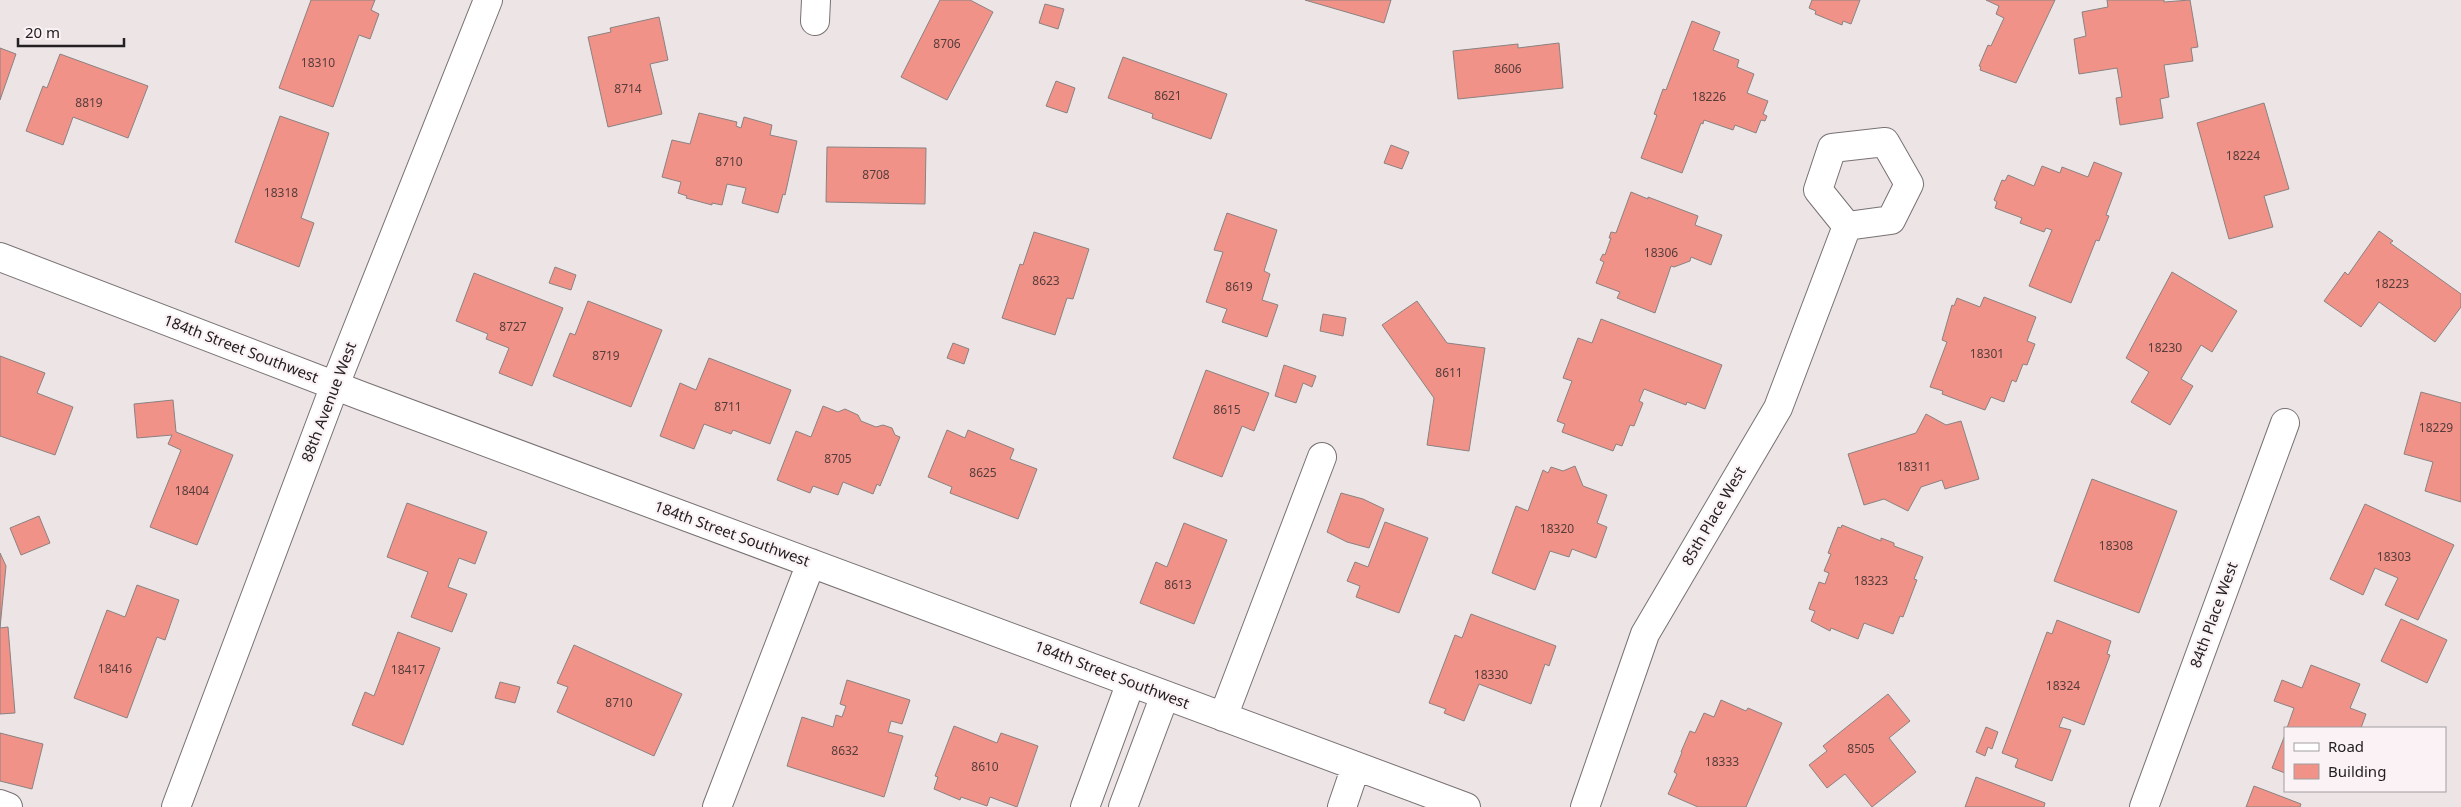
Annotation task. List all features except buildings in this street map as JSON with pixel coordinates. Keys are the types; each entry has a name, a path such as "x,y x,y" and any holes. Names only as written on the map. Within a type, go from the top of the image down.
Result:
{"street":[{"name":"88th Avenue West","path":"176,807 335,385 485,1"},
{"name":"85th Place West","path":"1585,807 1645,634 1778,408 1848,226"},
{"name":"184th Street Southwest","path":"0,257 335,385 1466,807"},
{"name":"84th Place West","path":"2144,807 2285,423"},
{"path":"1223,717 1322,458"},
{"path":"717,807 811,563"},
{"path":"1086,807 1131,682"},
{"path":"1123,807 1165,695"},
{"path":"1342,807 1356,766"},
{"path":"0,804 8,807"}]}
